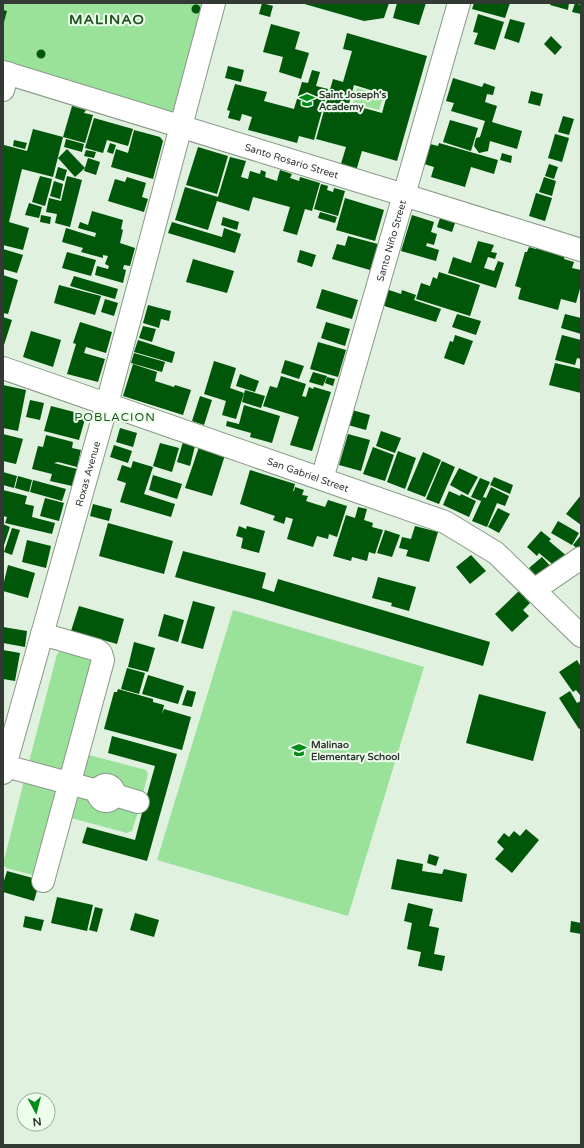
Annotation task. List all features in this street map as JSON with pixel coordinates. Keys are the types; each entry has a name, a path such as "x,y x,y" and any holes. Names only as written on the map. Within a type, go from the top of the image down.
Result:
{"main road":[{"name":"Roxas Avenue","path":"4,769 107,404 214,3"},
{"name":"Santo Niño Street","path":"322,479 459,3"},
{"name":"Santo Rosario Street","path":"5,78 181,126 581,250"},
{"name":"San Gabriel Street","path":"3,368 445,522 496,553 581,636"},
{"path":"534,590 581,558"},
{"path":"42,634 97,650 102,653 103,658 43,881"},
{"path":"4,769 70,783 138,802"}],"green space":[{"path":"3,3 205,3 174,114 3,60"},
{"path":"357,88 384,95 379,110 353,103"},
{"path":"233,610 424,667 348,916 157,860"},
{"path":"60,651 92,659 65,772 29,762 57,654"},
{"path":"89,755 146,770 148,774 143,793 117,785 109,780 82,781 86,757"},
{"path":"24,781 58,785 33,875 6,868 3,864"},
{"path":"75,795 95,800 103,806 112,805 138,812 132,831 127,833 71,818"}],"building":[{"path":"262,3 273,6 270,17 259,14"},
{"path":"301,3 389,3 384,18 364,21"},
{"path":"397,3 426,3 419,25 393,18"},
{"path":"474,3 510,3 505,18 472,9"},
{"path":"551,3 569,3 568,10 550,5"},
{"path":"575,3 581,5 581,14 572,12"},
{"path":"196,4 201,9 196,14 191,9"},
{"path":"3,10 7,11 4,22 3,22"},
{"path":"478,14 504,22 495,50 474,44 478,33 473,32"},
{"path":"510,19 525,23 519,43 504,38"},
{"path":"271,24 300,32 295,49 309,53 301,79 279,72 283,57 263,52"},
{"path":"347,33 427,56 397,161 362,151 356,171 340,167 346,147 316,139 333,79 343,82 352,51 343,49","holes":["354,85 387,95 382,113 349,104"]},
{"path":"551,36 562,47 555,55 544,44"},
{"path":"41,49 46,54 41,59 36,54"},
{"path":"228,66 244,70 241,82 225,78"},
{"path":"312,70 320,72 316,86 328,89 314,140 299,136 297,143 248,130 252,117 242,114 240,121 228,118 230,111 227,110 235,84 267,92 264,101 294,109 302,82 308,83"},
{"path":"453,78 482,87 484,83 495,87 493,95 487,94 485,102 497,106 492,122 522,131 517,149 490,141 488,151 479,153 474,146 476,138 480,137 485,121 451,111 454,103 446,101"},
{"path":"531,91 543,94 540,106 528,103"},
{"path":"72,106 86,110 84,113 93,115 85,143 63,137"},
{"path":"563,116 574,119 569,135 558,132"},
{"path":"94,118 133,129 128,146 107,140 103,153 85,148"},
{"path":"450,120 478,128 471,151 443,142"},
{"path":"33,129 63,137 53,177 22,169 9,222 29,228 23,250 3,245 4,145 27,151"},
{"path":"134,130 160,137 163,141 153,179 111,167 116,149 128,153"},
{"path":"555,134 569,138 562,162 548,158"},
{"path":"66,139 84,144 82,152 64,147"},
{"path":"14,140 27,143 25,149 13,146"},
{"path":"110,143 116,145 113,154 107,152"},
{"path":"439,143 498,160 494,174 471,167 465,187 431,177 434,167 424,164 430,144 438,146"},
{"path":"198,147 228,156 217,194 186,185"},
{"path":"67,149 85,168 75,177 58,158"},
{"path":"86,150 96,152 94,158 84,156"},
{"path":"502,153 512,156 511,163 500,160"},
{"path":"230,157 246,161 241,177 248,179 250,171 260,174 261,170 266,172 265,177 277,181 280,170 292,174 290,178 299,181 300,177 320,183 312,211 305,209 297,235 283,231 290,207 253,197 249,211 217,201 208,230 175,220 185,187 218,197"},
{"path":"88,158 100,162 96,175 84,171"},
{"path":"549,164 558,167 554,179 545,176"},
{"path":"58,167 67,170 64,181 55,178"},
{"path":"40,176 52,179 50,188 37,185"},
{"path":"67,176 82,180 70,227 55,223 57,214 46,212 49,198 61,201"},
{"path":"127,177 146,183 142,197 148,199 144,212 108,201 115,179 125,182"},
{"path":"544,177 556,181 552,196 539,192"},
{"path":"54,181 63,184 60,199 50,196"},
{"path":"321,184 328,186 327,190 333,192 334,188 345,191 338,216 314,209"},
{"path":"37,185 50,188 45,206 32,202"},
{"path":"536,193 552,198 545,221 529,216"},
{"path":"345,198 384,210 375,241 336,230"},
{"path":"29,203 42,207 39,218 25,215"},
{"path":"92,211 123,220 121,229 123,230 120,243 135,248 130,266 124,265 123,269 126,270 123,283 95,275 97,266 108,269 109,266 105,264 108,256 103,255 103,258 81,252 83,248 62,242 66,228 95,237 96,233 78,228 80,222 88,225"},
{"path":"320,212 337,217 335,223 318,218"},
{"path":"41,215 51,217 50,224 40,222"},
{"path":"412,215 434,222 431,232 437,234 434,245 427,243 426,246 439,250 436,261 401,251"},
{"path":"223,217 239,222 237,230 221,225"},
{"path":"440,218 455,223 452,232 437,227"},
{"path":"172,222 222,237 224,228 241,234 235,253 168,233"},
{"path":"348,236 378,244 370,270 332,259 337,244 345,246"},
{"path":"478,241 494,245 491,252 497,253 495,259 488,257 484,268 494,271 498,261 504,263 496,288 448,273 453,257 471,263"},
{"path":"536,246 565,254 564,259 574,262 572,268 581,270 581,285 576,303 561,299 558,310 518,299 521,288 515,286 525,252 527,252 529,247 536,249"},
{"path":"3,249 23,255 17,273 3,269"},
{"path":"300,250 316,255 312,267 297,262"},
{"path":"67,252 96,260 91,276 62,268"},
{"path":"193,259 234,271 227,293 186,282"},
{"path":"439,272 480,285 470,316 416,299 421,283 430,286 433,277 437,279"},
{"path":"3,275 18,280 8,314 3,313"},
{"path":"74,276 118,289 115,299 70,286"},
{"path":"59,285 101,296 95,315 54,303"},
{"path":"322,289 358,300 352,319 316,308"},
{"path":"386,289 401,294 402,290 416,295 414,300 441,309 436,322 381,305"},
{"path":"105,299 118,303 114,316 101,312"},
{"path":"148,305 171,311 169,321 161,319 159,328 143,323"},
{"path":"457,314 481,321 476,335 452,327"},
{"path":"565,314 581,318 581,334 561,328"},
{"path":"3,317 12,320 3,348"},
{"path":"80,322 112,332 106,353 86,347 84,353 105,359 98,382 67,374 76,344 73,343"},
{"path":"326,322 350,329 345,346 321,338"},
{"path":"143,326 156,329 152,342 139,338"},
{"path":"31,331 61,340 53,367 23,357"},
{"path":"455,335 473,341 464,365 444,358 450,341 453,342"},
{"path":"562,335 581,340 581,359 577,358 575,365 555,360"},
{"path":"138,340 175,352 172,363 134,352"},
{"path":"318,342 346,350 338,377 310,369"},
{"path":"134,353 165,362 162,372 131,363"},
{"path":"285,360 304,366 299,379 281,373"},
{"path":"214,361 236,368 230,388 244,393 236,419 222,415 226,401 204,394"},
{"path":"555,363 581,369 581,393 549,385"},
{"path":"133,364 157,372 155,381 174,387 175,385 191,390 183,415 123,396"},
{"path":"313,372 327,376 323,386 309,382"},
{"path":"240,374 259,381 255,392 236,386"},
{"path":"281,376 306,384 302,396 306,397 309,387 331,392 312,451 290,445 299,417 263,406 270,386 277,388"},
{"path":"327,377 335,379 333,386 325,383"},
{"path":"3,385 26,390 18,431 3,428"},
{"path":"245,390 265,396 261,408 242,402"},
{"path":"200,396 212,400 204,425 192,421"},
{"path":"30,400 44,403 40,420 26,417"},
{"path":"244,405 280,416 272,443 250,437 251,433 226,426 227,421 239,424"},
{"path":"51,406 78,413 77,416 85,419 79,440 44,431"},
{"path":"352,410 370,415 366,430 348,425"},
{"path":"120,428 137,433 133,447 116,442"},
{"path":"381,431 401,438 395,453 376,446"},
{"path":"3,434 23,439 16,464 3,461"},
{"path":"348,434 370,440 361,471 339,465"},
{"path":"46,435 73,442 72,448 81,450 77,467 58,462 54,463 77,469 72,486 50,481 52,474 32,469 38,446 43,447"},
{"path":"183,442 195,446 190,466 177,462"},
{"path":"160,443 179,448 172,472 153,466"},
{"path":"114,445 132,451 128,463 110,457"},
{"path":"199,447 225,455 212,496 185,488"},
{"path":"373,447 394,455 385,481 363,474"},
{"path":"398,451 416,458 405,489 387,482"},
{"path":"423,452 441,460 425,497 407,490"},
{"path":"133,461 153,467 144,494 175,504 171,517 120,502 126,483 117,480 122,465 131,468"},
{"path":"442,461 455,467 439,504 426,499"},
{"path":"459,468 478,477 468,495 450,485"},
{"path":"250,470 295,484 293,491 295,487 304,490 302,495 308,496 306,501 325,507 328,500 347,506 337,537 329,534 328,539 317,536 313,547 287,539 293,519 286,517 284,524 273,520 275,516 240,504"},
{"path":"3,472 17,476 14,488 3,485"},
{"path":"153,475 182,484 177,499 149,490"},
{"path":"18,476 32,480 29,492 15,488"},
{"path":"494,477 513,485 510,494 490,485"},
{"path":"480,478 490,482 481,501 471,497"},
{"path":"33,480 66,489 62,501 30,492"},
{"path":"491,487 509,496 505,506 497,503 487,527 472,521 483,497 486,498"},
{"path":"3,490 27,496 25,504 34,506 32,517 55,523 52,534 5,523 7,517 3,516"},
{"path":"449,491 460,496 461,494 476,501 469,517 443,505"},
{"path":"581,495 581,525 566,514"},
{"path":"45,498 64,503 59,521 40,516"},
{"path":"93,504 112,509 109,521 90,516"},
{"path":"358,507 367,509 364,520 373,523 372,527 383,530 375,554 369,552 367,561 352,557 351,561 333,556 346,515 355,518"},
{"path":"498,508 510,514 499,533 488,527"},
{"path":"558,521 579,533 572,545 551,533"},
{"path":"108,523 173,541 164,574 99,556"},
{"path":"3,524 10,527 3,548"},
{"path":"239,526 246,529 247,526 265,531 259,553 241,548 243,538 236,536"},
{"path":"415,526 438,532 429,562 406,556 408,550 399,548 402,537 411,539"},
{"path":"12,528 20,530 12,555 4,552"},
{"path":"385,530 400,535 392,557 377,553"},
{"path":"541,531 551,539 549,541 568,557 558,569 539,553 537,556 527,547"},
{"path":"581,535 581,552 573,545"},
{"path":"27,540 51,546 46,568 22,562"},
{"path":"183,551 266,573 262,588 274,592 278,579 490,642 483,666 175,577"},
{"path":"471,555 486,571 470,584 456,567"},
{"path":"542,557 554,570 541,581 529,568"},
{"path":"8,565 35,573 28,598 3,591"},
{"path":"378,577 416,587 409,611 391,606 392,603 372,598"},
{"path":"519,591 530,603 523,610 529,616 512,632 495,614"},
{"path":"193,601 215,607 203,649 181,643"},
{"path":"79,606 124,619 117,644 71,631"},
{"path":"164,614 184,620 178,642 158,636"},
{"path":"3,627 27,631 25,647 3,643"},
{"path":"134,642 155,648 148,672 128,667"},
{"path":"3,650 20,653 15,681 3,679"},
{"path":"577,660 581,667 580,695 576,690 573,692 559,672"},
{"path":"127,668 145,673 139,694 121,689"},
{"path":"148,675 184,686 178,704 142,694"},
{"path":"118,689 153,699 153,702 164,705 162,714 164,709 191,717 182,750 104,729 114,692 117,692"},
{"path":"187,690 196,692 192,707 182,705"},
{"path":"570,691 577,703 581,701 581,728 579,729 559,698"},
{"path":"479,694 546,712 533,761 466,743"},
{"path":"112,736 177,754 147,861 82,843 87,827 135,840 155,766 108,753"},
{"path":"526,829 539,840 512,873 495,859 504,849 497,842 504,833 509,837 514,831 520,836"},
{"path":"429,854 439,857 436,866 427,863"},
{"path":"397,859 423,864 422,871 442,874 444,869 467,874 462,902 391,889"},
{"path":"7,871 40,880 34,901 3,892 3,884"},
{"path":"57,897 93,905 87,931 51,923"},
{"path":"408,903 433,909 429,926 439,928 434,954 445,956 442,971 418,966 421,952 407,949 412,923 404,921"},
{"path":"95,907 103,909 97,932 89,930"},
{"path":"135,913 159,920 154,937 130,930"},
{"path":"25,916 44,920 41,931 23,927"},
{"path":"571,921 581,923 581,934 570,932"}],"place":[{"name":"Saint Joseph's Academy","path":"307,100"},
{"name":"Malinao Elementary School","path":"299,750"}],"district":[{"name":"MALINAO","path":"107,19"},
{"name":"POBLACION","path":"115,417"}]}
